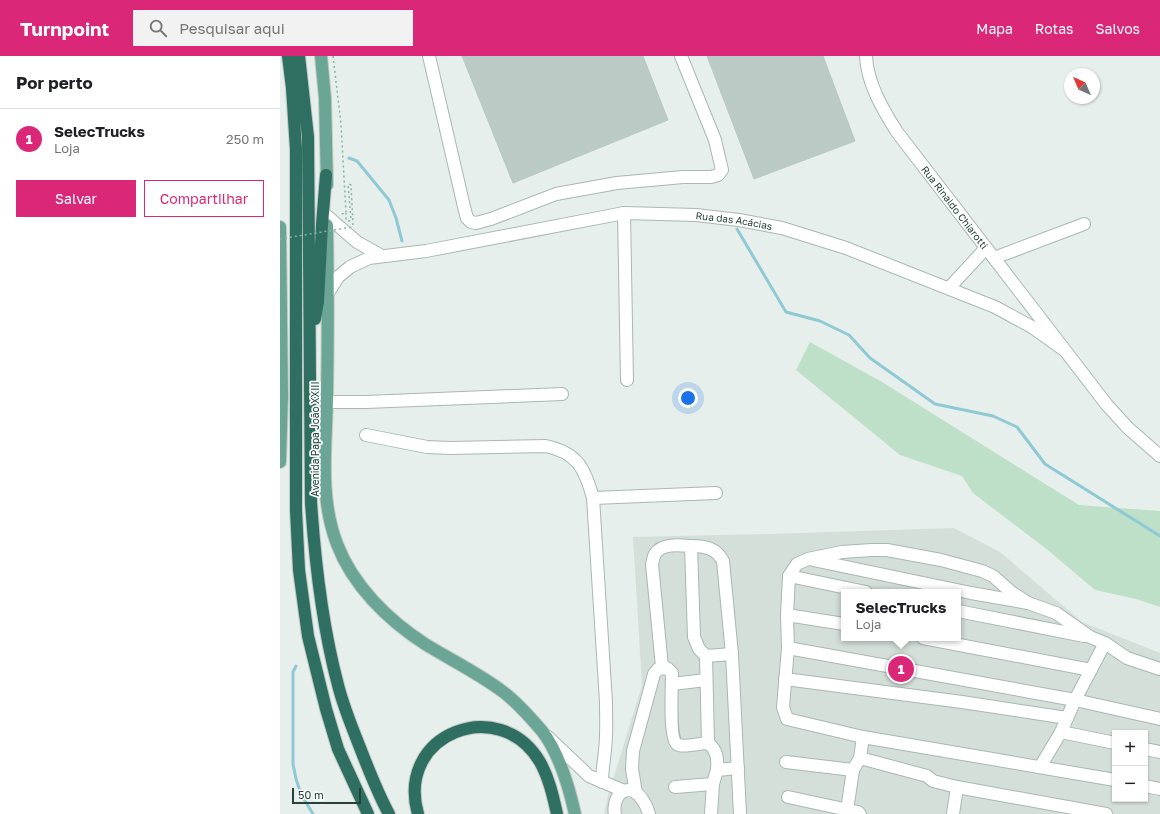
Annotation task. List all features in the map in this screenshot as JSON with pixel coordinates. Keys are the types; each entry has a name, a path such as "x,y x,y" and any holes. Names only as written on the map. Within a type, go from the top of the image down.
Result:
{"highway":[{"name":"Avenida Papa João XXIII","path":"288,56 292,88 296,149 296,510 299,570 308,636 326,709 338,749 368,814"},
{"name":"Avenida Papa João XXIII","path":"299,56 308,137 311,502 314,552 320,597 331,656 341,697 369,771 389,814"},
{"path":"310,347 318,302 326,175"},
{"path":"418,814 416,808 415,789 417,774 423,759 433,746 446,736 460,730 474,727 488,728 505,732 518,739 527,747 540,762 551,788 557,814"}],"main road":[{"name":"Avenida Papa João XXIII","path":"321,56 325,98 328,293 327,402 324,481 327,509 337,545 356,580 382,610 405,630 425,644 503,691 542,731 553,749 564,774 572,797 575,814"},
{"path":"280,227 282,396 280,462"}],"street":[{"path":"429,56 465,211 471,222 491,219 556,194 617,183 683,177 711,177 718,175 722,170 715,140 681,56"},
{"name":"Rua Rinaldo Chiarotti","path":"866,56 866,62 873,85 886,114 897,132 1107,405 1128,428 1160,456"},
{"path":"624,213 628,380"},
{"name":"Rua das Acácias","path":"328,293 338,277 350,267 369,258 426,251 624,213 696,215 739,220 782,228 846,248 949,288 1014,316 1063,349"},
{"path":"327,216 357,242 382,256"},
{"path":"994,258 1084,224"},
{"path":"949,288 986,248"},
{"path":"327,402 366,402 562,394"},
{"path":"366,435 427,447 546,446 558,449 568,454 576,460 584,470 593,498 606,702 605,750 602,767 602,782"},
{"path":"593,498 716,493"},
{"path":"662,667 652,564 655,554 661,548 680,545 706,547 712,549 719,554 723,561 732,654 740,814"},
{"path":"691,546 694,637 699,649 706,656 708,743 715,751 717,756 717,770 713,784 711,814"},
{"path":"1028,603 993,576 982,571 940,560 887,550 842,552 808,559 797,564 789,576 788,648 783,707 787,719 863,737 1112,779"},
{"path":"808,559 952,589"},
{"path":"789,576 852,589"},
{"path":"961,591 1028,603 1056,613 1090,637"},
{"path":"961,612 1090,637 1105,643 1127,658 1160,669"},
{"path":"788,615 841,624"},
{"path":"939,641 1091,670"},
{"path":"1040,767 1062,732 1067,718 1105,643"},
{"path":"788,648 1076,700 1160,719"},
{"path":"706,656 732,654"},
{"path":"630,792 633,751 654,674 658,669 662,667 667,668 672,673 673,735 677,745 682,746 708,743"},
{"path":"786,679 962,702 1067,718"},
{"path":"672,684 706,680"},
{"path":"542,731 589,776 630,792 646,805 649,814"},
{"path":"1062,732 1112,742"},
{"path":"847,810 853,770 860,758 863,737"},
{"path":"1148,750 1160,752"},
{"path":"860,758 927,776 933,781 1106,814"},
{"path":"786,762 853,770"},
{"path":"717,770 738,768"},
{"path":"675,787 713,784"},
{"path":"953,814 957,786"},
{"path":"1148,787 1160,789"},
{"path":"616,814 614,809 618,796 630,792"},
{"path":"788,797 860,814"}],"path":[{"path":"280,239 352,227 353,224 350,184 348,185 351,220 346,220 341,124 333,56"},
{"path":"327,216 346,214"}],"shaded area":[{"path":"954,528 1000,552 1082,622 1160,653 1160,814 604,814 608,796 642,685 633,537"}],"green space":[{"path":"810,342 882,382 1079,505 1160,511 1160,607 1136,599 1095,590 1049,551 973,493 962,476 900,455 796,370"}],"building":[{"path":"462,56 643,56 668,120 513,183"},
{"path":"707,56 823,56 855,141 754,179"}],"waterway":[{"path":"349,158 357,161 389,200 396,218 402,241"},
{"path":"737,229 786,312 820,321 849,335 870,358 935,404 993,416 1017,427 1045,464 1160,536"},
{"path":"296,666 293,672 293,764 301,794 313,814"}],"place":[{"name":"SelecTrucks","path":"901,669"}]}
